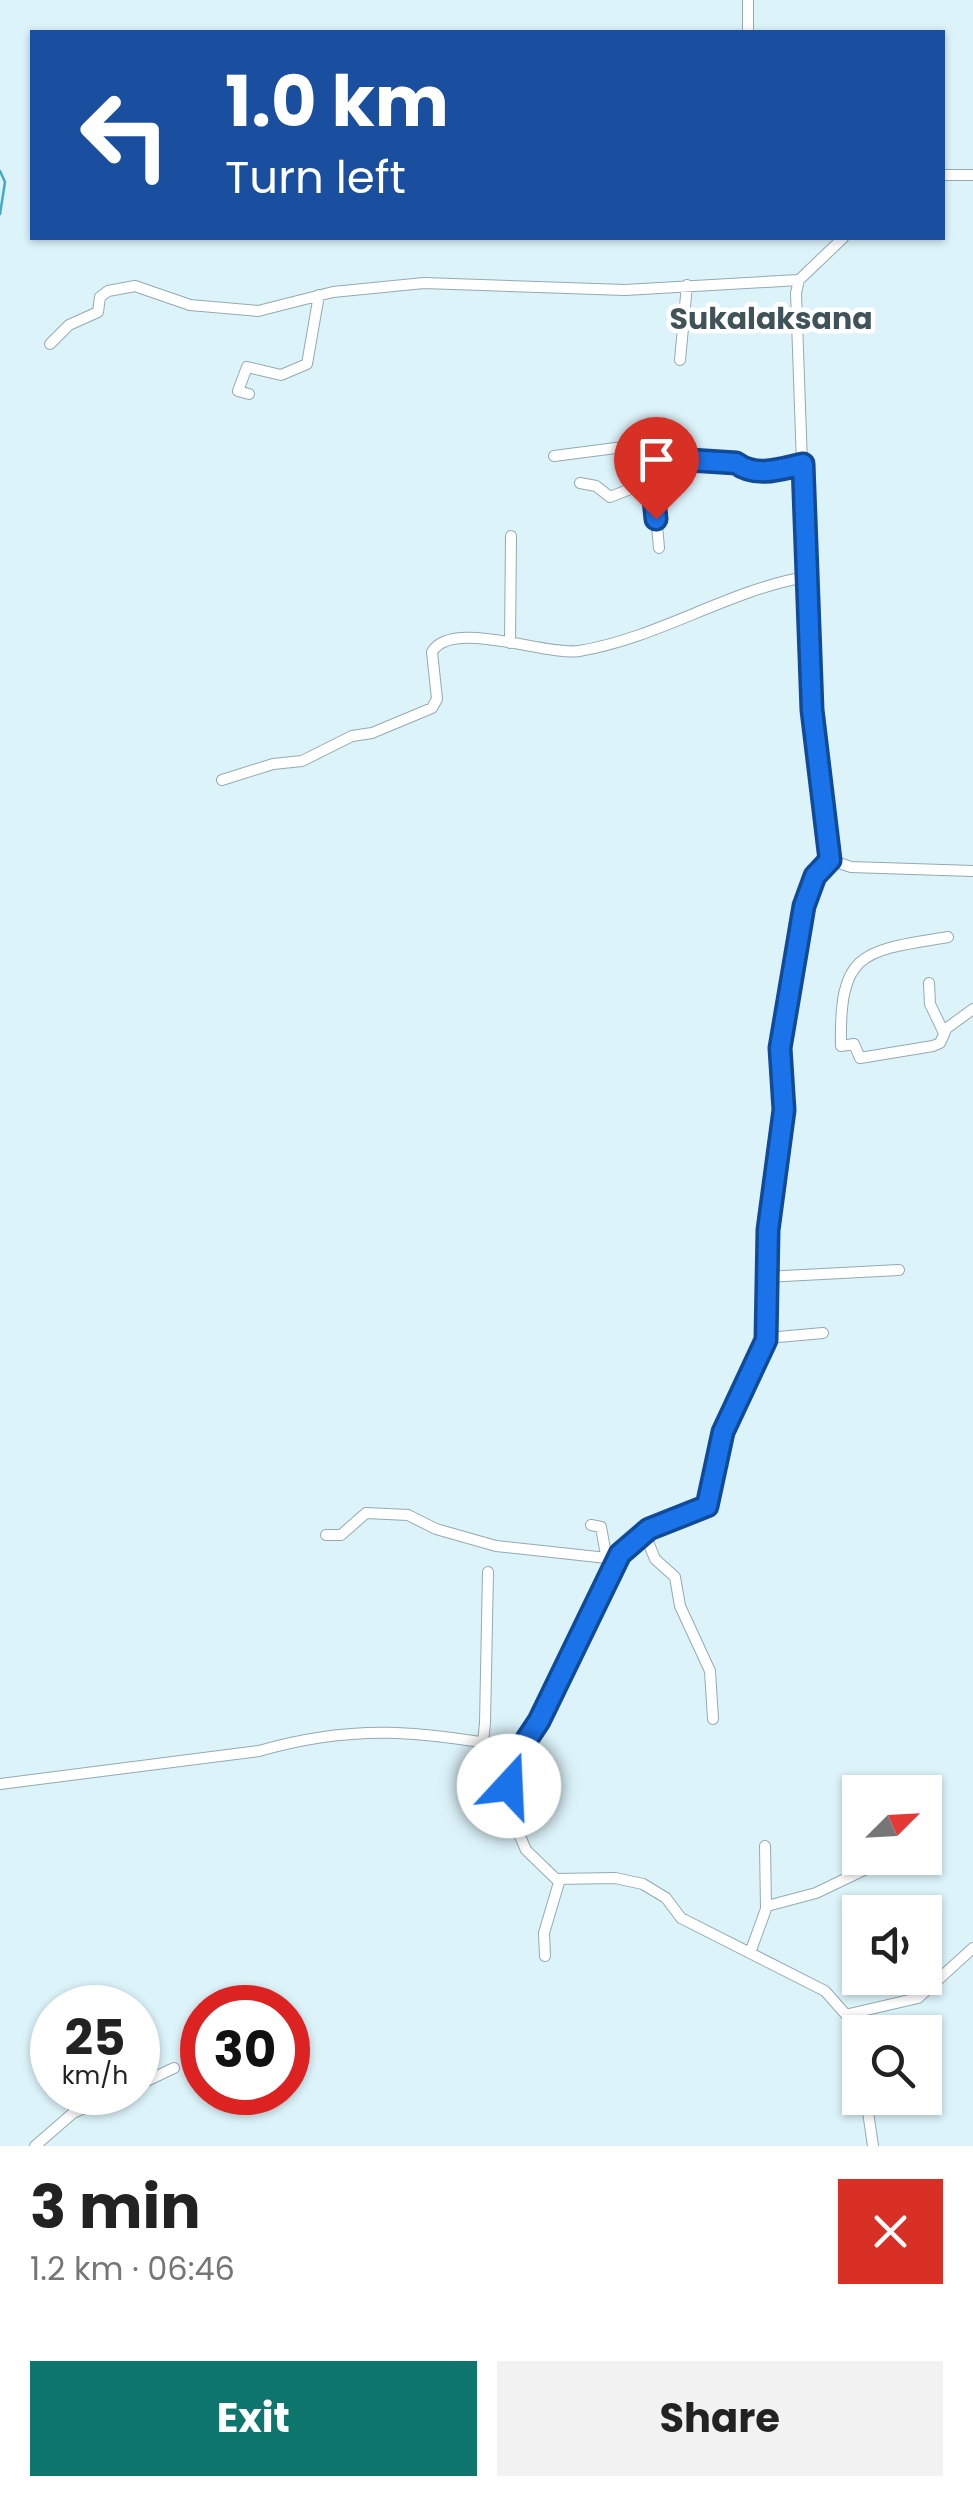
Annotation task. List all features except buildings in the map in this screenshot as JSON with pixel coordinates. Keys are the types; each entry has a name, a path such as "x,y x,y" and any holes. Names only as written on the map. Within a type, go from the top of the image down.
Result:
{"street":[{"path":"748,0 748,30"},
{"path":"945,176 973,175"},
{"path":"840,240 799,280 796,293 812,710 830,860 815,876 804,906 780,1048 784,1110 765,1278 766,1338 723,1432 707,1506 644,1532 611,1557 539,1721 520,1748 509,1786 513,1820 522,1844 542,1870 560,1879 615,1878 643,1884 666,1898 681,1918 814,1984 849,2014 918,1998 973,1948"},
{"path":"50,344 69,325 98,312 100,298 108,290 122,287 135,286 190,304 246,312 277,308 319,295 424,283 625,290 799,280"},
{"path":"680,360 687,285"},
{"path":"249,394 238,389 247,367 283,375 307,364 319,295"},
{"path":"554,456 637,444 652,480 659,548"},
{"path":"643,457 736,463 746,470 766,472 803,464"},
{"path":"580,484 596,486 610,497 652,480"},
{"path":"510,643 511,536"},
{"path":"222,780 302,760 352,736 369,734 432,708 436,702 432,652 436,645 464,638 578,651 683,620 757,588 805,577"},
{"path":"830,860 851,868 973,871"},
{"path":"948,937 874,952 854,965 840,1002 841,1046 854,1044 860,1058 940,1044 945,1032 973,1009"},
{"path":"929,983 930,1004 945,1032"},
{"path":"765,1278 899,1270"},
{"path":"766,1338 823,1334"},
{"path":"326,1536 341,1535 366,1512 408,1516 436,1529 496,1546 584,1559 611,1557"},
{"path":"591,1525 601,1527 611,1557"},
{"path":"644,1532 655,1559 674,1577 680,1606 710,1672 713,1719"},
{"path":"468,1780 483,1743 488,1572"},
{"path":"0,1784 260,1751 298,1738 372,1730 413,1730 520,1748"},
{"path":"750,1953 767,1903 765,1846"},
{"path":"767,1903 855,1875"},
{"path":"545,1956 544,1933 560,1879"},
{"path":"160,2075 174,2068"},
{"path":"35,2146 71,2115"},
{"path":"868,2115 873,2146"}],"waterway":[{"path":"0,171 5,182 0,214"}],"district":[{"name":"Sukalaksana","path":"771,319"}],"route":[{"path":"509,1786 515,1757 539,1721 616,1559 649,1529 707,1506 723,1432 764,1348 768,1230 785,1098 780,1048 804,906 810,900 815,876 830,860 822,762 812,710 802,537 803,464 766,472 746,470 736,463 643,457 652,480 656,519"}]}
